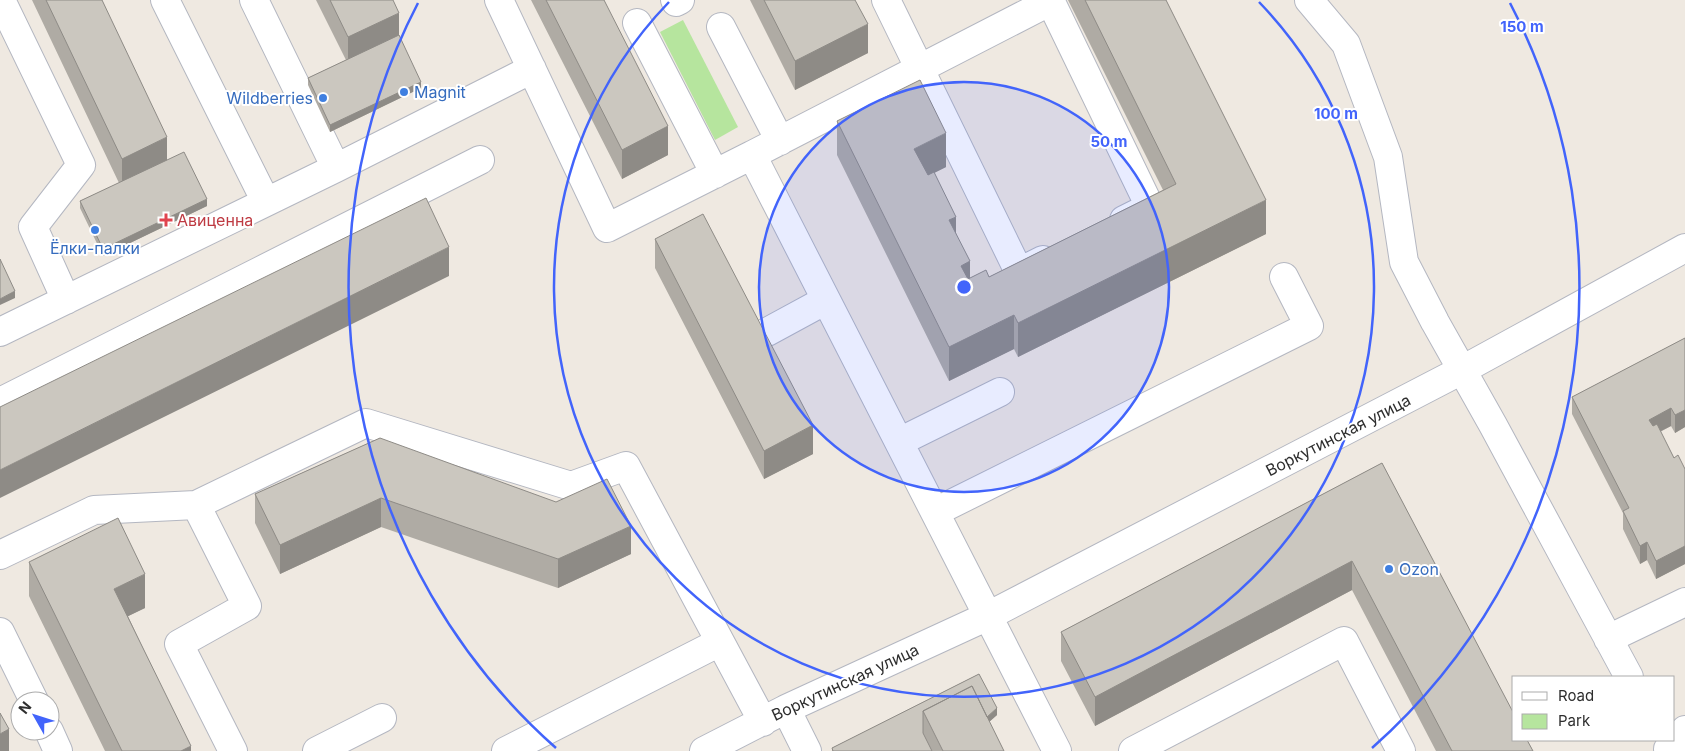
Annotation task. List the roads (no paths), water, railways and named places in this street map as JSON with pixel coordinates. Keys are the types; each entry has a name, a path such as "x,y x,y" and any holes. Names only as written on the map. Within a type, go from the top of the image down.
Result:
{"street":[{"path":"1,0 81,165 33,227 66,300"},
{"path":"165,0 266,202"},
{"path":"254,0 336,168"},
{"path":"499,0 607,228 780,141 1050,0 1150,207 1106,229"},
{"path":"675,0 676,2 680,0"},
{"path":"886,0 1019,272 1063,251"},
{"path":"1309,0 1346,44 1388,157 1404,262 1628,676"},
{"path":"637,23 715,174"},
{"path":"721,27 780,141"},
{"path":"0,332 336,168 532,69"},
{"path":"752,155 1057,751"},
{"path":"0,402 480,160"},
{"name":"Воркутинская улица","path":"704,751 774,715 988,616 1462,370 1685,248"},
{"path":"935,512 1309,326 1284,278"},
{"path":"767,332 826,300"},
{"path":"899,442 1000,392"},
{"path":"0,555 94,510 196,504 366,423 571,486 626,466 720,642 774,715 807,751"},
{"path":"196,504 247,606 179,644 233,751"},
{"path":"1608,639 1685,602"},
{"path":"0,632 29,691"},
{"path":"1132,751 1344,641 1401,751"},
{"path":"506,751 720,642"},
{"path":"317,751 382,718"}],"place":[{"name":"Magnit","path":"404,92"},
{"name":"Wildberries","path":"323,98"},
{"name":"Авиценна","path":"166,220"},
{"name":"Ёлки-палки","path":"95,230"},
{"name":"Ozon","path":"1389,569"}]}
